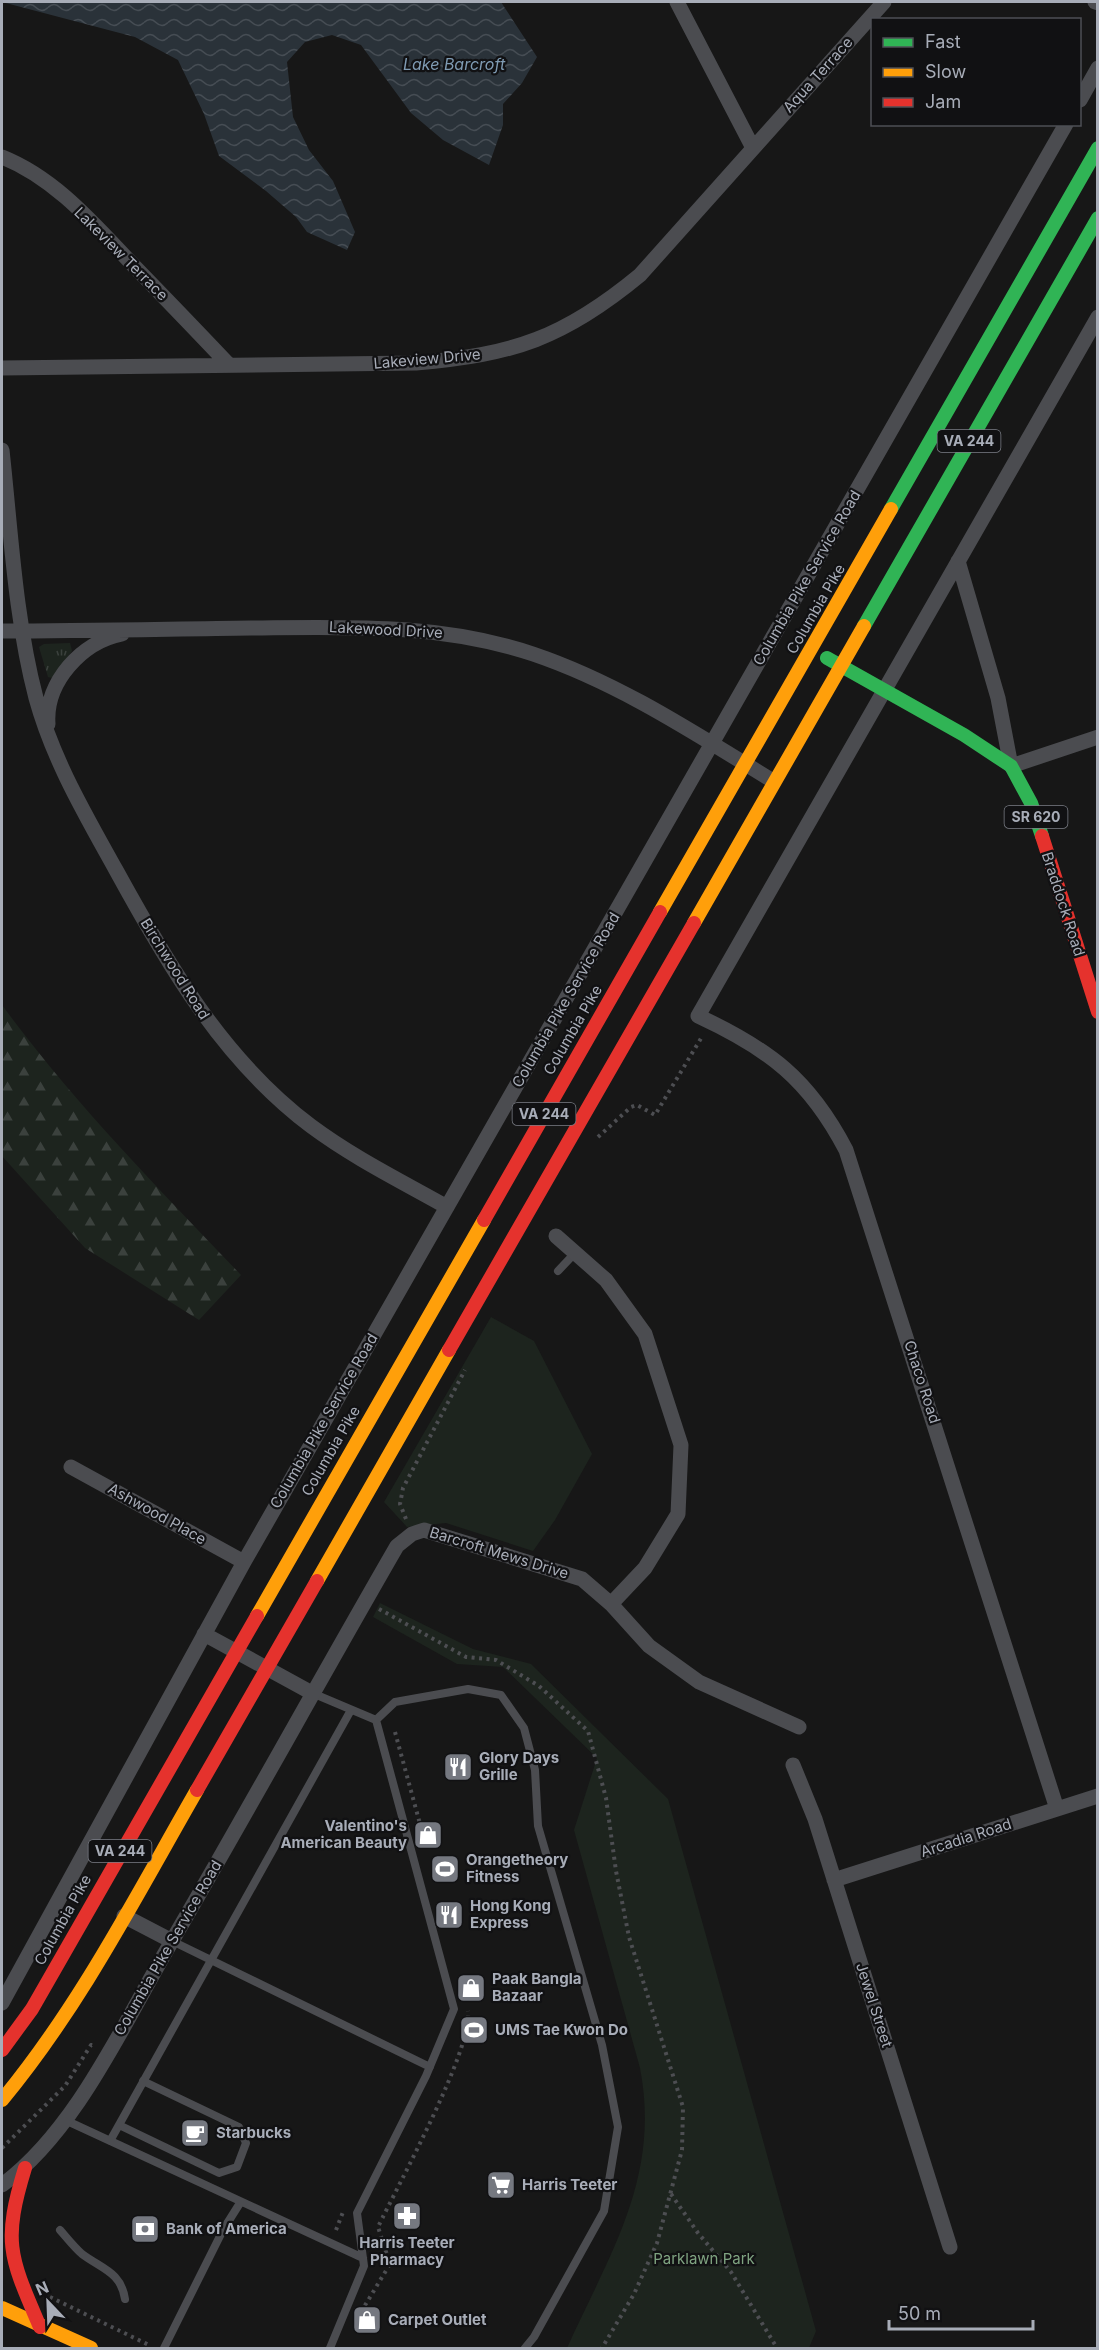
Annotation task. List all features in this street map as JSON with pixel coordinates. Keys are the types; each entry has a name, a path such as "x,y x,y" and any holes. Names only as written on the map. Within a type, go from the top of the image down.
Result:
{"main road":[{"name":"Columbia Pike","path":"2,2050 32,2009 235,1650 812,650 1098,148"},
{"name":"VA 244","path":"2,2100 42,2053 124,1916 1098,218"},
{"name":"Braddock Road","path":"812,650 964,735 1011,766 1031,803 1098,1012"},
{"path":"25,2168 12,2212 10,2245 21,2280 40,2326"},
{"path":"2,2308 91,2349"}],"street":[{"path":"677,2 753,148"},
{"name":"Aqua Terrace","path":"753,148 884,2"},
{"path":"1081,98 1098,69"},
{"name":"Columbia Pike Service Road","path":"2,2003 244,1562 1065,126"},
{"name":"Lakeview Drive","path":"2,368 428,362 504,351 540,339 605,303 640,275 753,148"},
{"name":"Lakeview Terrace","path":"2,157 24,166 52,186 98,228 229,365"},
{"path":"704,1019 884,690 1098,317"},
{"name":"Birchwood Road","path":"2,450 22,631 36,697 50,742 66,780 174,973 201,1013 233,1052 275,1096 310,1126 348,1152 447,1206"},
{"name":"Braddock Road","path":"958,561 998,698 1011,766"},
{"name":"Lakewood Drive","path":"2,631 353,627 424,630 467,636 532,654 580,672 623,692 773,781"},
{"name":"Birchwood Road","path":"50,742 48,720 51,697 61,676 78,656 97,642 118,634 146,630"},
{"path":"1011,766 1098,737"},
{"name":"Chaco Road","path":"704,1019 736,1034 783,1066 810,1093 831,1121 846,1150 1057,1809"},
{"path":"556,1236 606,1280 645,1334 681,1445 678,1514 645,1568 611,1604"},
{"name":"Ashwood Place","path":"71,1467 244,1562"},
{"name":"Barcroft Mews Drive","path":"312,1693 397,1545 412,1534 424,1530 582,1579 611,1604 649,1646 699,1682 799,1727"},
{"path":"204,1634 312,1693"},
{"name":"Columbia Pike Service Road","path":"2,2186 25,2168 64,2120 108,2051 312,1693"},
{"name":"Jewel Street","path":"793,1765 815,1819 950,2247"},
{"name":"Arcadia Road","path":"834,1880 1098,1797"},
{"path":"124,1916 172,1941"}],"lane":[{"path":"558,1271 575,1253"},
{"path":"376,1720 395,1702 468,1689 501,1695 524,1728 535,1770 538,1826 602,2045 618,2127 604,2211 534,2337 525,2349"},
{"path":"312,1693 376,1720"},
{"path":"110,2141 351,1710"},
{"path":"330,2349 364,2266 357,2213 430,2067 454,2009 376,1720"},
{"path":"172,1941 430,2067"},
{"path":"118,2125 219,2173 237,2167 246,2143 239,2127 143,2081"},
{"path":"64,2120 363,2258"},
{"path":"164,2349 223,2230 240,2203"},
{"path":"60,2230 82,2254 114,2274 123,2287 125,2299"}],"path":[{"path":"594,1142 612,1122 632,1107 638,1105 655,1115 704,1019"},
{"path":"412,1534 400,1504 403,1488 467,1365"},
{"path":"365,1602 466,1657 496,1660 540,1686 588,1731 606,1798 616,1871 629,1937 683,2107 682,2151 657,2243 634,2294 602,2349"},
{"path":"2,2148 64,2086 91,2044 108,2051"},
{"path":"454,2044 462,2048"},
{"path":"358,2316 390,2264 378,2227 460,2055"},
{"path":"439,2077 447,2081"},
{"path":"410,2144 416,2147"},
{"path":"671,2193 698,2233 731,2272 777,2349"},
{"path":"385,2194 392,2197"}],"green space":[{"path":"70,643 72,651 52,678 48,677 39,647 44,644"},
{"path":"2,1005 87,1110 241,1275 199,1320 85,1248 2,1156"},
{"path":"491,1317 534,1341 592,1454 555,1520 533,1551 446,1523 407,1527 384,1502"},
{"name":"Parklawn Park","path":"380,1603 473,1649 531,1664 668,1799 816,2331 809,2348 567,2348 628,2213 644,2144 645,2107 640,2068 574,1830 597,1758 503,1667 457,1664 373,1617"}],"water":[{"name":"Lake Barcroft","path":"2,2 501,2 537,57 522,83 503,104 503,125 489,165 443,140 411,113 361,45 332,35 305,42 287,62 293,117 309,150 333,181 355,232 347,250 307,232 296,217 266,191 219,156 204,114 178,60 135,37"}],"traffic: fast":[{"path":"891,509 1098,148"},
{"path":"864,626 1098,218"},
{"path":"827,658 964,735 1011,766 1031,803 1042,836"}],"traffic: slow":[{"path":"660,912 891,509"},
{"path":"694,923 864,626"},
{"path":"257,1616 484,1220"},
{"path":"317,1581 449,1350"},
{"path":"2,2100 57,2027 82,1989 197,1790"},
{"path":"2,2308 91,2348"}],"traffic: jam":[{"path":"1042,836 1098,1012"},
{"path":"484,1220 660,912"},
{"path":"449,1350 694,923"},
{"path":"197,1790 317,1581"},
{"path":"2,2050 32,2009 257,1616"},
{"path":"25,2168 13,2215 13,2249 16,2266 40,2327"}],"place":[{"name":"Glory Days Grille","path":"458,1767"},
{"name":"Valentino's American Beauty","path":"428,1835"},
{"name":"Orangetheory Fitness","path":"445,1869"},
{"name":"Hong Kong Express","path":"449,1915"},
{"name":"Paak Bangla Bazaar","path":"471,1988"},
{"name":"UMS Tae Kwon Do","path":"474,2030"},
{"name":"Starbucks","path":"195,2133"},
{"name":"Harris Teeter","path":"501,2185"},
{"name":"Harris Teeter Pharmacy","path":"407,2216"},
{"name":"Bank of America","path":"145,2229"},
{"name":"Carpet Outlet","path":"367,2320"}]}
